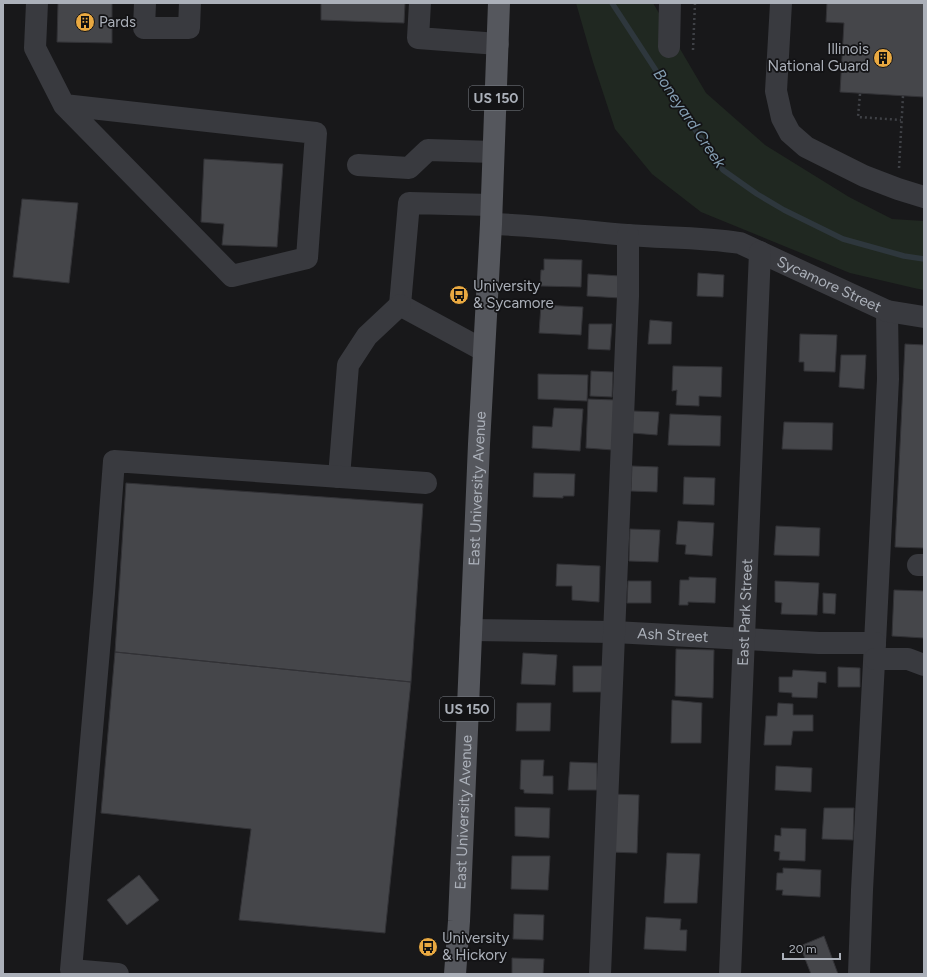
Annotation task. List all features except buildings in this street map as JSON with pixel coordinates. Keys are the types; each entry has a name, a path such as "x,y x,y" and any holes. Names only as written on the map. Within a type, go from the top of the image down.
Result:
{"main road":[{"name":"East University Avenue","path":"455,974 459,921 483,350 491,214 500,3"}],"street":[{"path":"37,3 35,48 64,105 232,276 307,258 316,133 64,105"},
{"path":"145,3 144,28 189,28 190,3"},
{"path":"420,3 418,38 498,44"},
{"path":"669,47 670,3"},
{"path":"781,3 776,91 782,118 790,133 806,147 864,176 924,197"},
{"path":"358,165 409,168 428,150 494,152"},
{"name":"Sycamore Street","path":"400,305 409,203 491,214 529,225 628,235 717,239 740,243 887,311 888,379 859,974"},
{"path":"600,974 628,296 628,235"},
{"name":"East Park Street","path":"730,974 760,252"},
{"path":"339,477 348,365 367,336 400,305 483,350"},
{"path":"887,311 924,317"},
{"path":"118,974 70,970 104,593 114,461 426,483"},
{"name":"Ash Street","path":"471,630 614,632 819,642 875,651 908,659 924,665"}],"path":[{"path":"693,50 696,3"},
{"path":"860,94 858,117 901,120"},
{"path":"898,189 902,96"}],"shaded area":[{"path":"576,3 653,3 706,93 765,145 849,197 892,219 924,221 924,290 850,273 701,212 652,174 615,129 593,62"}],"waterway":[{"name":"Boneyard Creek","path":"612,3 723,170 757,194 784,210 843,239 904,256 924,259"}],"place":[{"name":"Pards","path":"85,22"},
{"name":"Illinois National Guard","path":"883,58"},
{"name":"University & Sycamore","path":"459,295"},
{"name":"University & Hickory","path":"428,947"}]}
